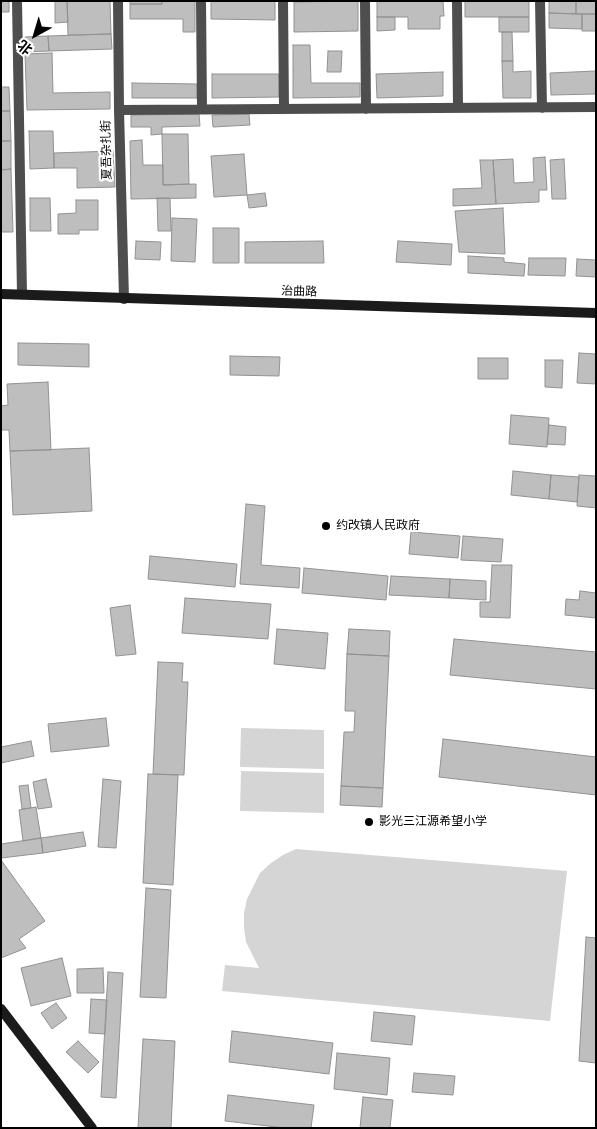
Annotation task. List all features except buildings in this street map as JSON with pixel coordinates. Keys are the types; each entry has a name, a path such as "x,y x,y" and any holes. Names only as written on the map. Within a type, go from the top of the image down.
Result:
{"main road":[{"name":"治曲路","path":"1,294 596,313"},
{"path":"3,1016 92,1128"}],"street":[{"path":"18,1 22,294"},
{"name":"夏吾杂扎街","path":"118,1 124,299"},
{"path":"201,1 202,109"},
{"path":"283,1 284,109"},
{"path":"365,1 366,109"},
{"path":"456,1 458,108"},
{"path":"540,1 542,108"},
{"path":"119,110 596,107"}],"shaded area":[{"path":"241,728 324,730 324,769 240,767"},
{"path":"241,771 324,773 324,813 240,811"},
{"path":"296,849 567,871 550,1021 222,991 225,965 259,968 246,942 244,913 247,899 260,873 283,855"}],"place":[{"name":"约改镇人民政府","path":"326,526"},
{"name":"影光三江源希望小学","path":"369,822"}]}
